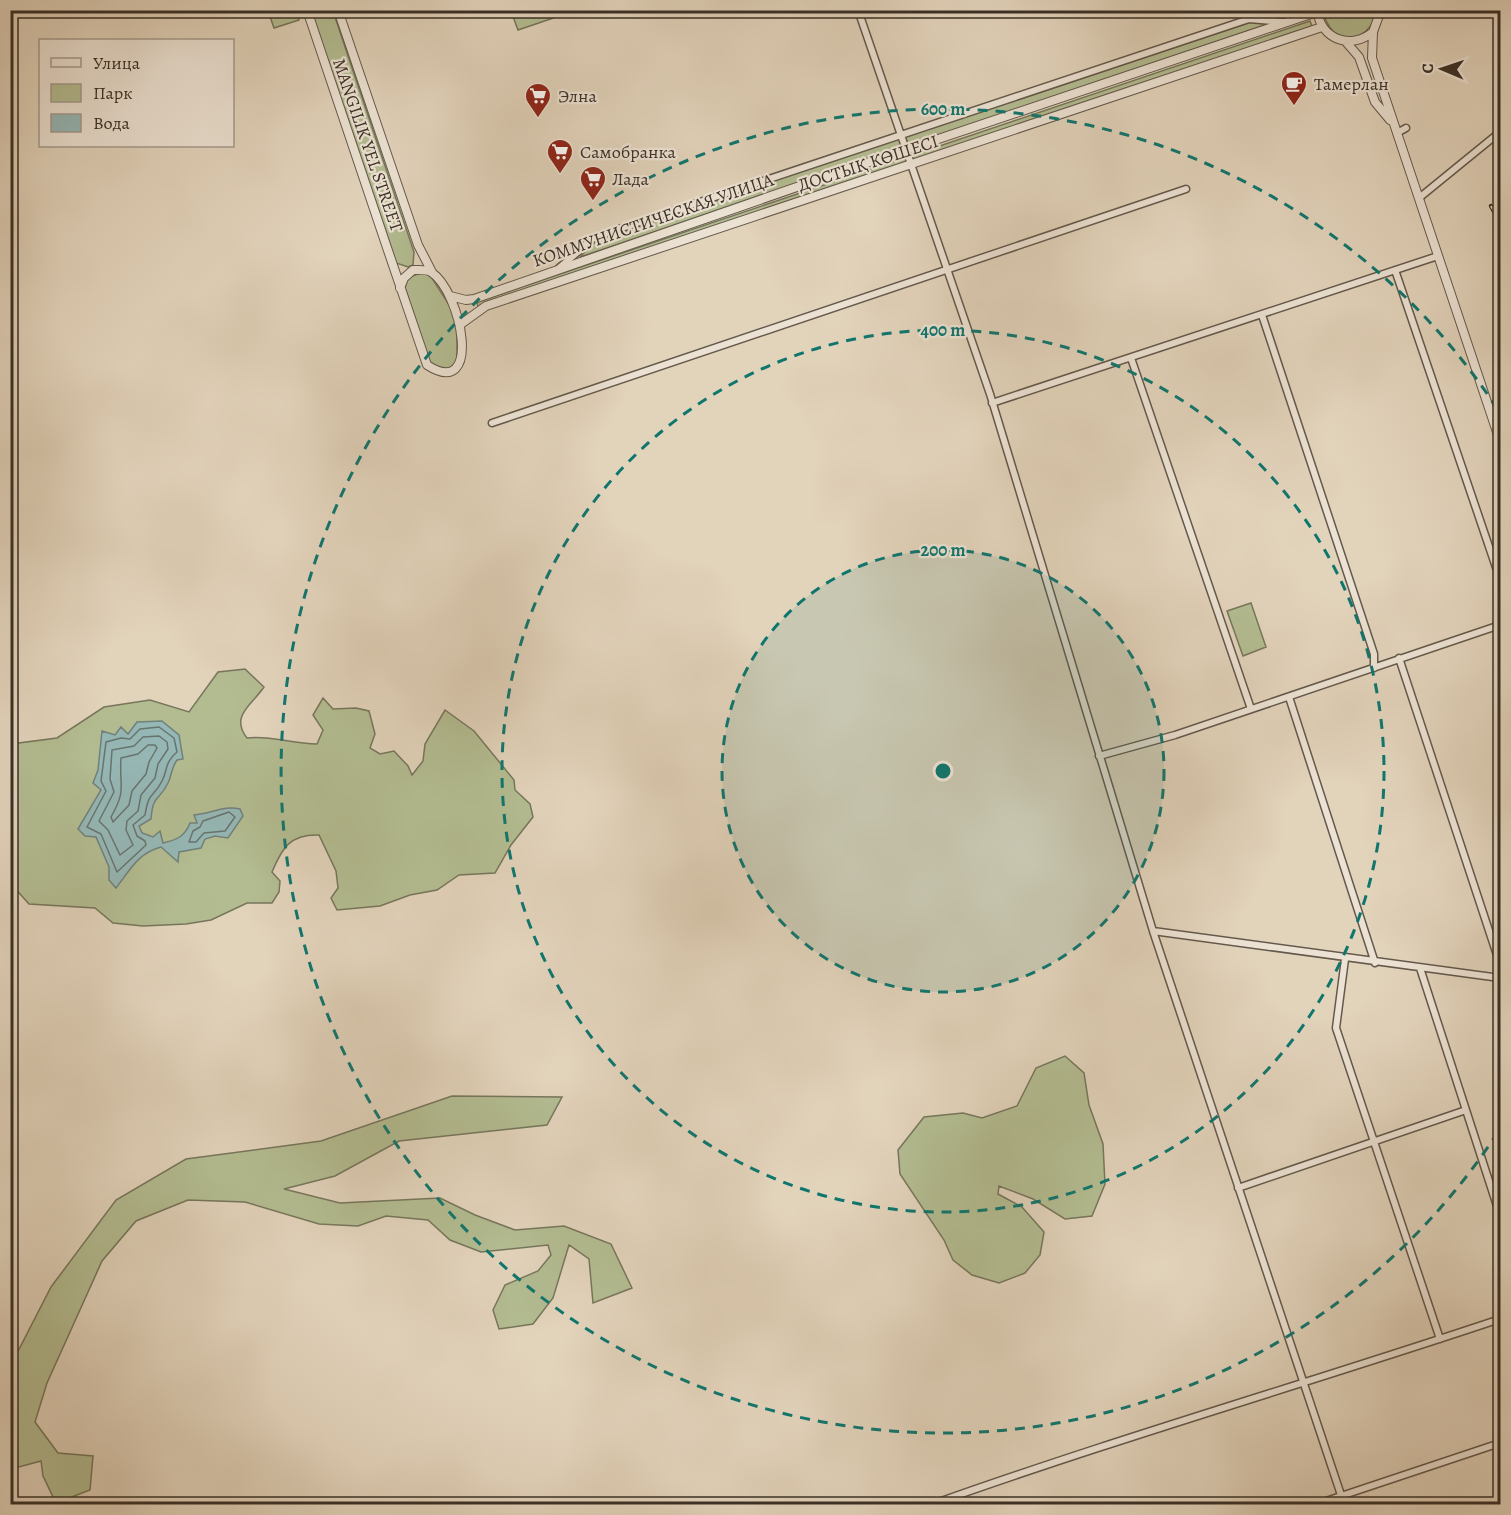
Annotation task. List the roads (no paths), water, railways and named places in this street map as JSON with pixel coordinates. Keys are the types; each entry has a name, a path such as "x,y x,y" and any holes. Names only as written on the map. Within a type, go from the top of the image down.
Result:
{"street":[{"name":"MANGILIK YEL STREET","path":"307,10 427,365 443,372 453,370 462,360 461,324 450,296 432,272 418,245 338,10"},
{"path":"858,10 948,268 1025,503 1153,931 1344,1504"},
{"path":"1317,11 1322,27 1334,38 1346,42 1359,40 1373,32"},
{"name":"ДОСТЫҚ КӨШЕСІ","path":"843,171 1317,11"},
{"path":"1383,13 1373,32 1372,58 1500,441"},
{"path":"559,268 595,237 1249,19 1288,22"},
{"name":"ДОСТЫҚ КӨШЕСІ","path":"461,324 486,306 1322,27"},
{"path":"1346,42 1359,57 1375,102 1396,129"},
{"path":"1396,129 1406,128"},
{"path":"1419,198 1454,172 1500,132"},
{"path":"1449,165 1454,172"},
{"name":"КОММУНИСТИЧЕСКАЯ УЛИЦА","path":"450,296 466,300 474,299 843,171"},
{"path":"492,423 1186,189"},
{"path":"992,403 1438,256"},
{"path":"400,288 404,278 412,270 432,272"},
{"path":"1395,270 1500,579"},
{"path":"1262,315 1374,654 1374,668"},
{"path":"1131,358 1251,709"},
{"path":"1099,756 1176,735 1500,625"},
{"path":"1399,658 1500,964"},
{"path":"1289,697 1375,963"},
{"path":"1153,931 1345,959 1500,978"},
{"path":"1345,959 1336,1028 1440,1339"},
{"path":"1420,968 1500,1215"},
{"path":"1238,1188 1467,1110"},
{"path":"933,1504 1129,1437 1304,1384 1500,1319"},
{"path":"1317,1504 1500,1443"}],"water":[{"path":"162,721 179,735 183,759 175,763 165,789 155,801 151,819 139,826 142,833 153,837 160,831 163,843 180,837 190,823 197,823 194,815 234,808 240,809 243,816 228,838 215,836 205,839 201,848 179,852 178,862 161,847 146,853 135,863 116,888 109,880 109,867 96,837 85,836 78,829 101,790 93,783 98,770 102,731 115,735 121,727 128,734 137,722"}],"railway":[{"path":"1491,206 1500,222"}],"place":[{"name":"Тамерлан","path":"1294,107"},
{"name":"Элна","path":"538,119"},
{"name":"Самобранка","path":"560,175"},
{"name":"Лада","path":"593,202"}]}
